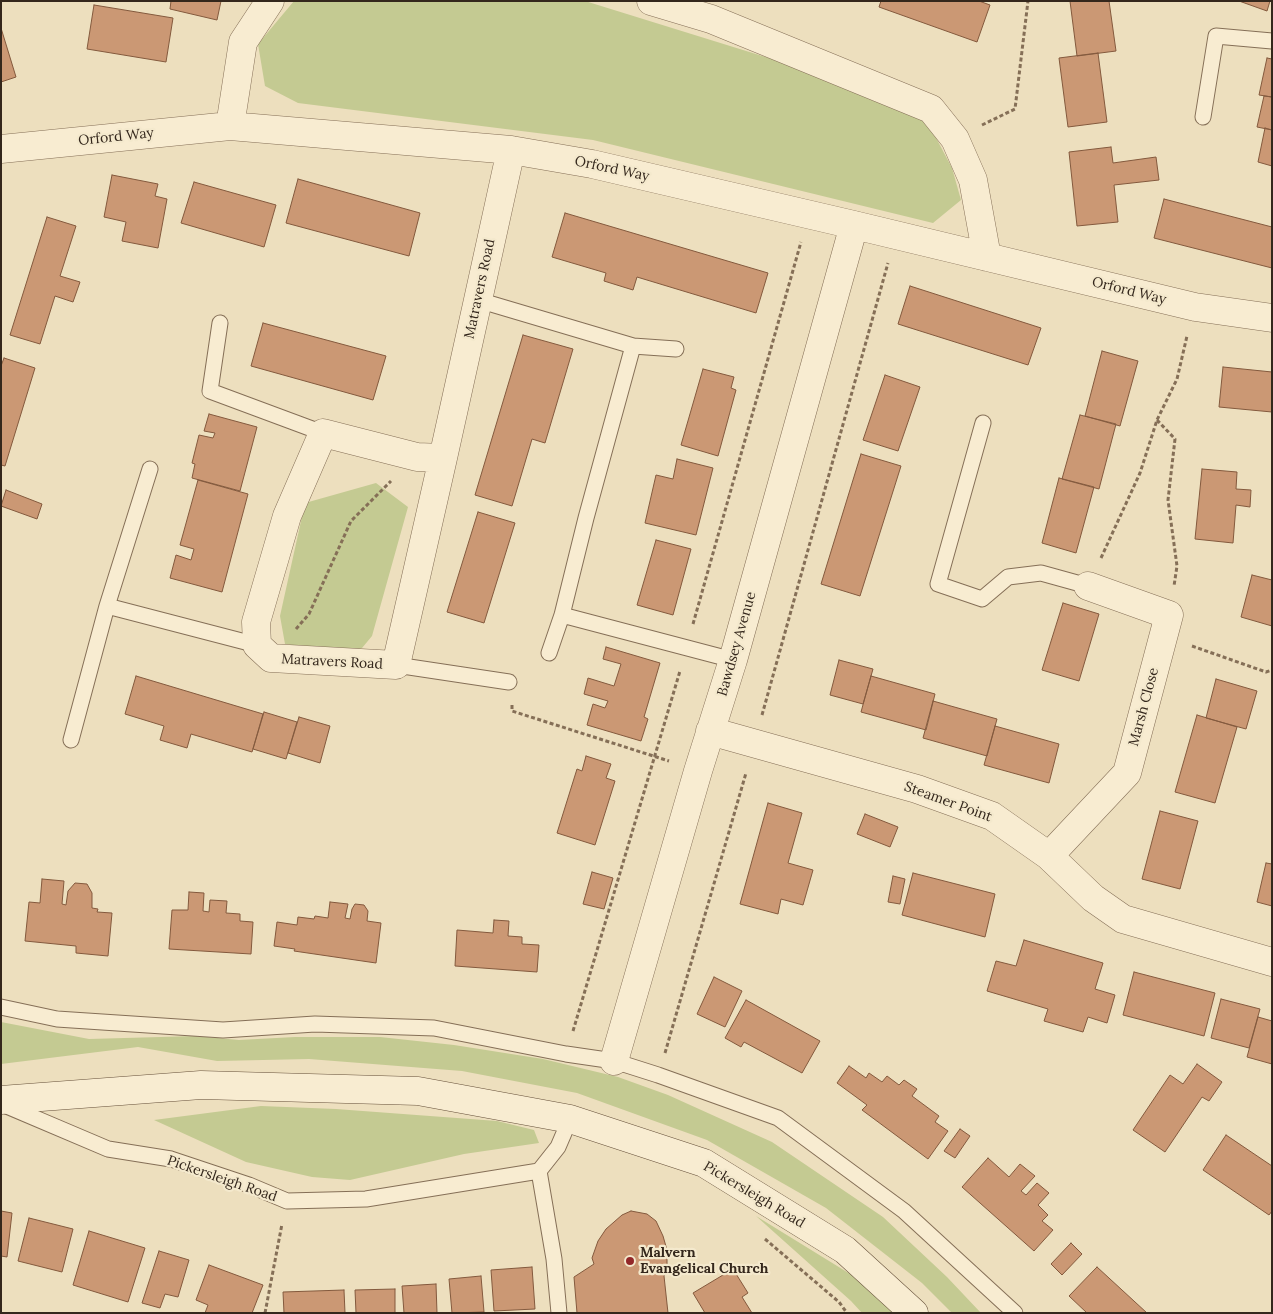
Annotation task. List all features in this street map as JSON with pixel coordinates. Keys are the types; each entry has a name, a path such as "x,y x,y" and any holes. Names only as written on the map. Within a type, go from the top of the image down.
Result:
{"street":[{"path":"230,126 243,42 270,1"},
{"path":"651,1 711,19 931,109 955,139 973,180 987,257"},
{"name":"Orford Way","path":"1,149 230,126 511,150 592,164 1195,307 1272,318"},
{"name":"Matravers Road","path":"264,652 396,665 430,457 478,300 511,150"},
{"name":"Bawdsey Avenue","path":"614,1061 698,771 733,660 854,225"},
{"path":"264,652 256,622 287,516 323,433 430,457"},
{"path":"1088,586 1169,615"},
{"name":"Marsh Close","path":"1049,856 1127,773 1169,615"},
{"name":"Steamer Point","path":"710,731 917,789 992,816 1049,856 1093,898 1123,920 1272,962"},
{"name":"Pickersleigh Road","path":"1,1102 201,1085 418,1091 570,1119 704,1163 845,1250 914,1313"}],"lane":[{"path":"1203,117 1216,36 1272,41"},
{"path":"478,300 633,346 676,349"},
{"path":"220,322 210,391 323,433"},
{"path":"549,653 562,615 586,518 633,346"},
{"path":"983,423 938,584 982,599 1008,577 1041,572 1088,586"},
{"path":"71,740 107,606 150,469"},
{"path":"107,606 264,652"},
{"path":"562,615 733,660"},
{"path":"396,665 509,682"},
{"path":"1,1007 57,1019 223,1030 315,1024 434,1028 614,1061 778,1118 904,1211 1015,1313"},
{"name":"Pickersleigh Road","path":"1,1102 108,1149 170,1159 249,1185 287,1201 366,1199 539,1171"},
{"path":"559,1313 554,1259 539,1171 558,1147 570,1119"}],"path":[{"path":"955,139 1014,109 1028,1"},
{"path":"658,1075 754,744 896,236"},
{"path":"1088,586 1140,473 1158,420 1176,379 1195,307"},
{"path":"1158,420 1175,439 1168,500 1177,566 1169,615 1191,646 1272,675"},
{"path":"264,652 309,614 351,521 430,457"},
{"path":"1266,672 1272,670"},
{"path":"509,682 512,712 698,771"},
{"path":"265,1313 287,1201"}],"green space":[{"path":"294,1 585,1 801,68 925,117 952,168 961,200 933,223 593,140 298,103 265,86 258,44"},
{"path":"376,483 408,507 372,636 362,648 347,653 285,644 280,616 305,503"},
{"path":"1,1022 89,1039 196,1036 239,1040 295,1037 380,1037 454,1045 543,1059 618,1077 668,1095 772,1142 883,1217 947,1277 981,1313 952,1313 922,1283 826,1208 707,1140 577,1093 462,1071 309,1059 217,1061 138,1047 1,1064"},
{"path":"261,1106 336,1109 497,1121 534,1130 539,1143 464,1154 350,1180 312,1177 246,1162 154,1120"},
{"path":"756,1216 868,1285 894,1313 862,1313"}],"building":[{"path":"171,1 221,1 217,20 170,9"},
{"path":"881,1 979,1 990,5 977,42 879,7"},
{"path":"1070,1 1109,1 1116,51 1077,56"},
{"path":"1239,1 1270,1 1267,11"},
{"path":"94,5 173,18 166,62 87,49"},
{"path":"1,28 16,77 1,82"},
{"path":"1098,53 1107,122 1068,127 1059,58"},
{"path":"1267,58 1272,59 1272,97 1259,95"},
{"path":"1264,96 1272,97 1272,130 1257,127"},
{"path":"1265,128 1272,130 1272,166 1258,162"},
{"path":"1111,147 1113,163 1156,157 1159,180 1114,185 1118,222 1077,226 1069,152"},
{"path":"112,175 158,184 155,196 167,199 158,248 122,241 126,222 104,217"},
{"path":"298,179 420,213 409,256 286,223"},
{"path":"194,182 276,205 264,247 181,223"},
{"path":"1164,199 1272,227 1272,268 1154,238"},
{"path":"565,213 768,273 756,313 637,277 633,290 604,281 606,273 552,257"},
{"path":"47,217 76,226 60,276 80,282 73,302 55,296 40,344 10,335"},
{"path":"910,286 1041,328 1028,365 898,324"},
{"path":"263,323 386,356 373,400 251,366"},
{"path":"523,335 573,349 545,443 532,439 512,506 475,495"},
{"path":"1102,351 1138,361 1120,426 1085,416"},
{"path":"4,358 35,368 5,466 1,465 1,366"},
{"path":"1223,367 1272,372 1272,412 1219,407"},
{"path":"703,369 734,377 731,388 736,390 718,456 681,445"},
{"path":"885,375 920,387 898,451 863,440"},
{"path":"209,414 257,427 240,491 192,478 195,464 192,463 199,435 213,438 215,433 204,431"},
{"path":"1080,415 1116,424 1099,489 1062,479"},
{"path":"861,454 901,466 860,596 821,584"},
{"path":"677,459 713,468 696,535 645,523 656,475 673,479"},
{"path":"1202,469 1237,472 1236,489 1251,490 1250,507 1236,505 1233,543 1195,539"},
{"path":"1059,478 1094,487 1076,553 1042,543"},
{"path":"198,480 248,494 222,592 170,578 176,555 191,560 194,549 180,545"},
{"path":"6,490 42,504 37,519 1,506"},
{"path":"478,512 515,523 484,623 447,612"},
{"path":"656,540 691,549 673,615 637,605"},
{"path":"1252,575 1272,580 1272,626 1241,617"},
{"path":"1063,603 1099,614 1079,681 1042,670"},
{"path":"606,647 660,663 644,717 648,719 641,741 587,725 593,704 605,708 608,701 584,694 588,678 614,686 621,664 603,659"},
{"path":"839,660 873,669 863,704 830,695"},
{"path":"136,676 263,714 252,752 191,734 187,748 160,740 164,726 125,714"},
{"path":"871,676 935,694 926,730 861,712"},
{"path":"1216,679 1257,691 1246,729 1206,718"},
{"path":"933,701 997,719 987,756 923,738"},
{"path":"264,712 297,722 286,759 253,749"},
{"path":"1197,715 1237,727 1215,803 1175,792"},
{"path":"299,717 330,726 320,763 288,753"},
{"path":"995,726 1059,744 1049,783 984,765"},
{"path":"586,756 611,764 606,778 615,781 595,845 557,833 577,769 582,771"},
{"path":"768,803 802,813 788,863 813,870 803,905 781,899 778,914 740,904"},
{"path":"1160,811 1198,821 1180,889 1142,879"},
{"path":"865,814 898,827 890,847 857,834"},
{"path":"1266,863 1272,864 1272,906 1257,902"},
{"path":"592,872 613,878 604,909 583,904"},
{"path":"913,873 995,894 985,937 902,915"},
{"path":"893,876 905,879 900,904 888,902"},
{"path":"42,879 64,881 62,904 66,905 68,891 75,883 87,884 92,893 92,908 98,909 97,912 112,913 108,956 76,953 76,946 25,941 29,902 40,903"},
{"path":"189,892 204,893 203,911 209,912 210,900 227,901 226,913 240,914 240,921 253,922 251,954 169,949 172,910 188,910"},
{"path":"330,902 348,904 345,918 350,919 355,904 364,905 368,911 367,921 381,923 376,963 294,951 295,949 274,946 277,922 297,925 298,917 314,919 315,916 328,918"},
{"path":"494,920 509,921 508,936 522,937 522,944 539,945 537,972 455,966 457,930 493,933"},
{"path":"1024,940 1103,963 1095,989 1115,995 1107,1023 1088,1017 1083,1032 1044,1021 1048,1009 987,991 996,961 1016,966"},
{"path":"1134,972 1215,993 1204,1036 1123,1015"},
{"path":"714,977 742,991 725,1027 697,1014"},
{"path":"1221,999 1260,1009 1249,1048 1211,1038"},
{"path":"746,1000 820,1041 802,1073 744,1042 741,1047 725,1038"},
{"path":"1258,1017 1272,1021 1272,1064 1247,1057"},
{"path":"1197,1064 1222,1082 1209,1101 1202,1097 1165,1152 1133,1130 1170,1075 1183,1084"},
{"path":"849,1066 866,1078 869,1073 882,1082 887,1076 899,1085 904,1080 917,1089 912,1096 939,1116 935,1122 948,1131 928,1159 862,1110 867,1105 837,1083"},
{"path":"960,1129 970,1136 955,1158 944,1151"},
{"path":"1226,1135 1272,1166 1272,1211 1269,1215 1203,1170"},
{"path":"988,1158 1009,1177 1020,1164 1035,1176 1021,1191 1026,1195 1037,1183 1049,1193 1038,1205 1048,1215 1042,1221 1053,1230 1034,1251 962,1187"},
{"path":"1,1211 12,1213 7,1257 1,1256"},
{"name":"Malvern Evangelical Church","path":"631,1211 647,1214 656,1221 663,1236 667,1250 667,1265 664,1276 668,1313 577,1313 574,1277 594,1264 592,1258 598,1241 606,1229 622,1215"},
{"path":"29,1218 73,1229 62,1272 18,1261"},
{"path":"89,1231 145,1248 128,1302 73,1285"},
{"path":"1071,1243 1082,1254 1062,1275 1051,1264"},
{"path":"159,1251 189,1260 178,1297 165,1294 160,1308 142,1303"},
{"path":"209,1265 263,1285 252,1313 205,1313 208,1305 196,1300"},
{"path":"532,1267 535,1309 494,1311 491,1270"},
{"path":"1097,1267 1147,1313 1087,1313 1069,1296"},
{"path":"733,1269 748,1293 742,1297 752,1313 705,1313 693,1293"},
{"path":"481,1276 484,1312 452,1313 449,1279"},
{"path":"436,1284 437,1313 404,1313 402,1286"},
{"path":"395,1289 395,1313 356,1313 355,1290"},
{"path":"344,1290 345,1313 284,1313 283,1292"}],"place":[{"name":"Malvern Evangelical Church","path":"630,1261"}]}
